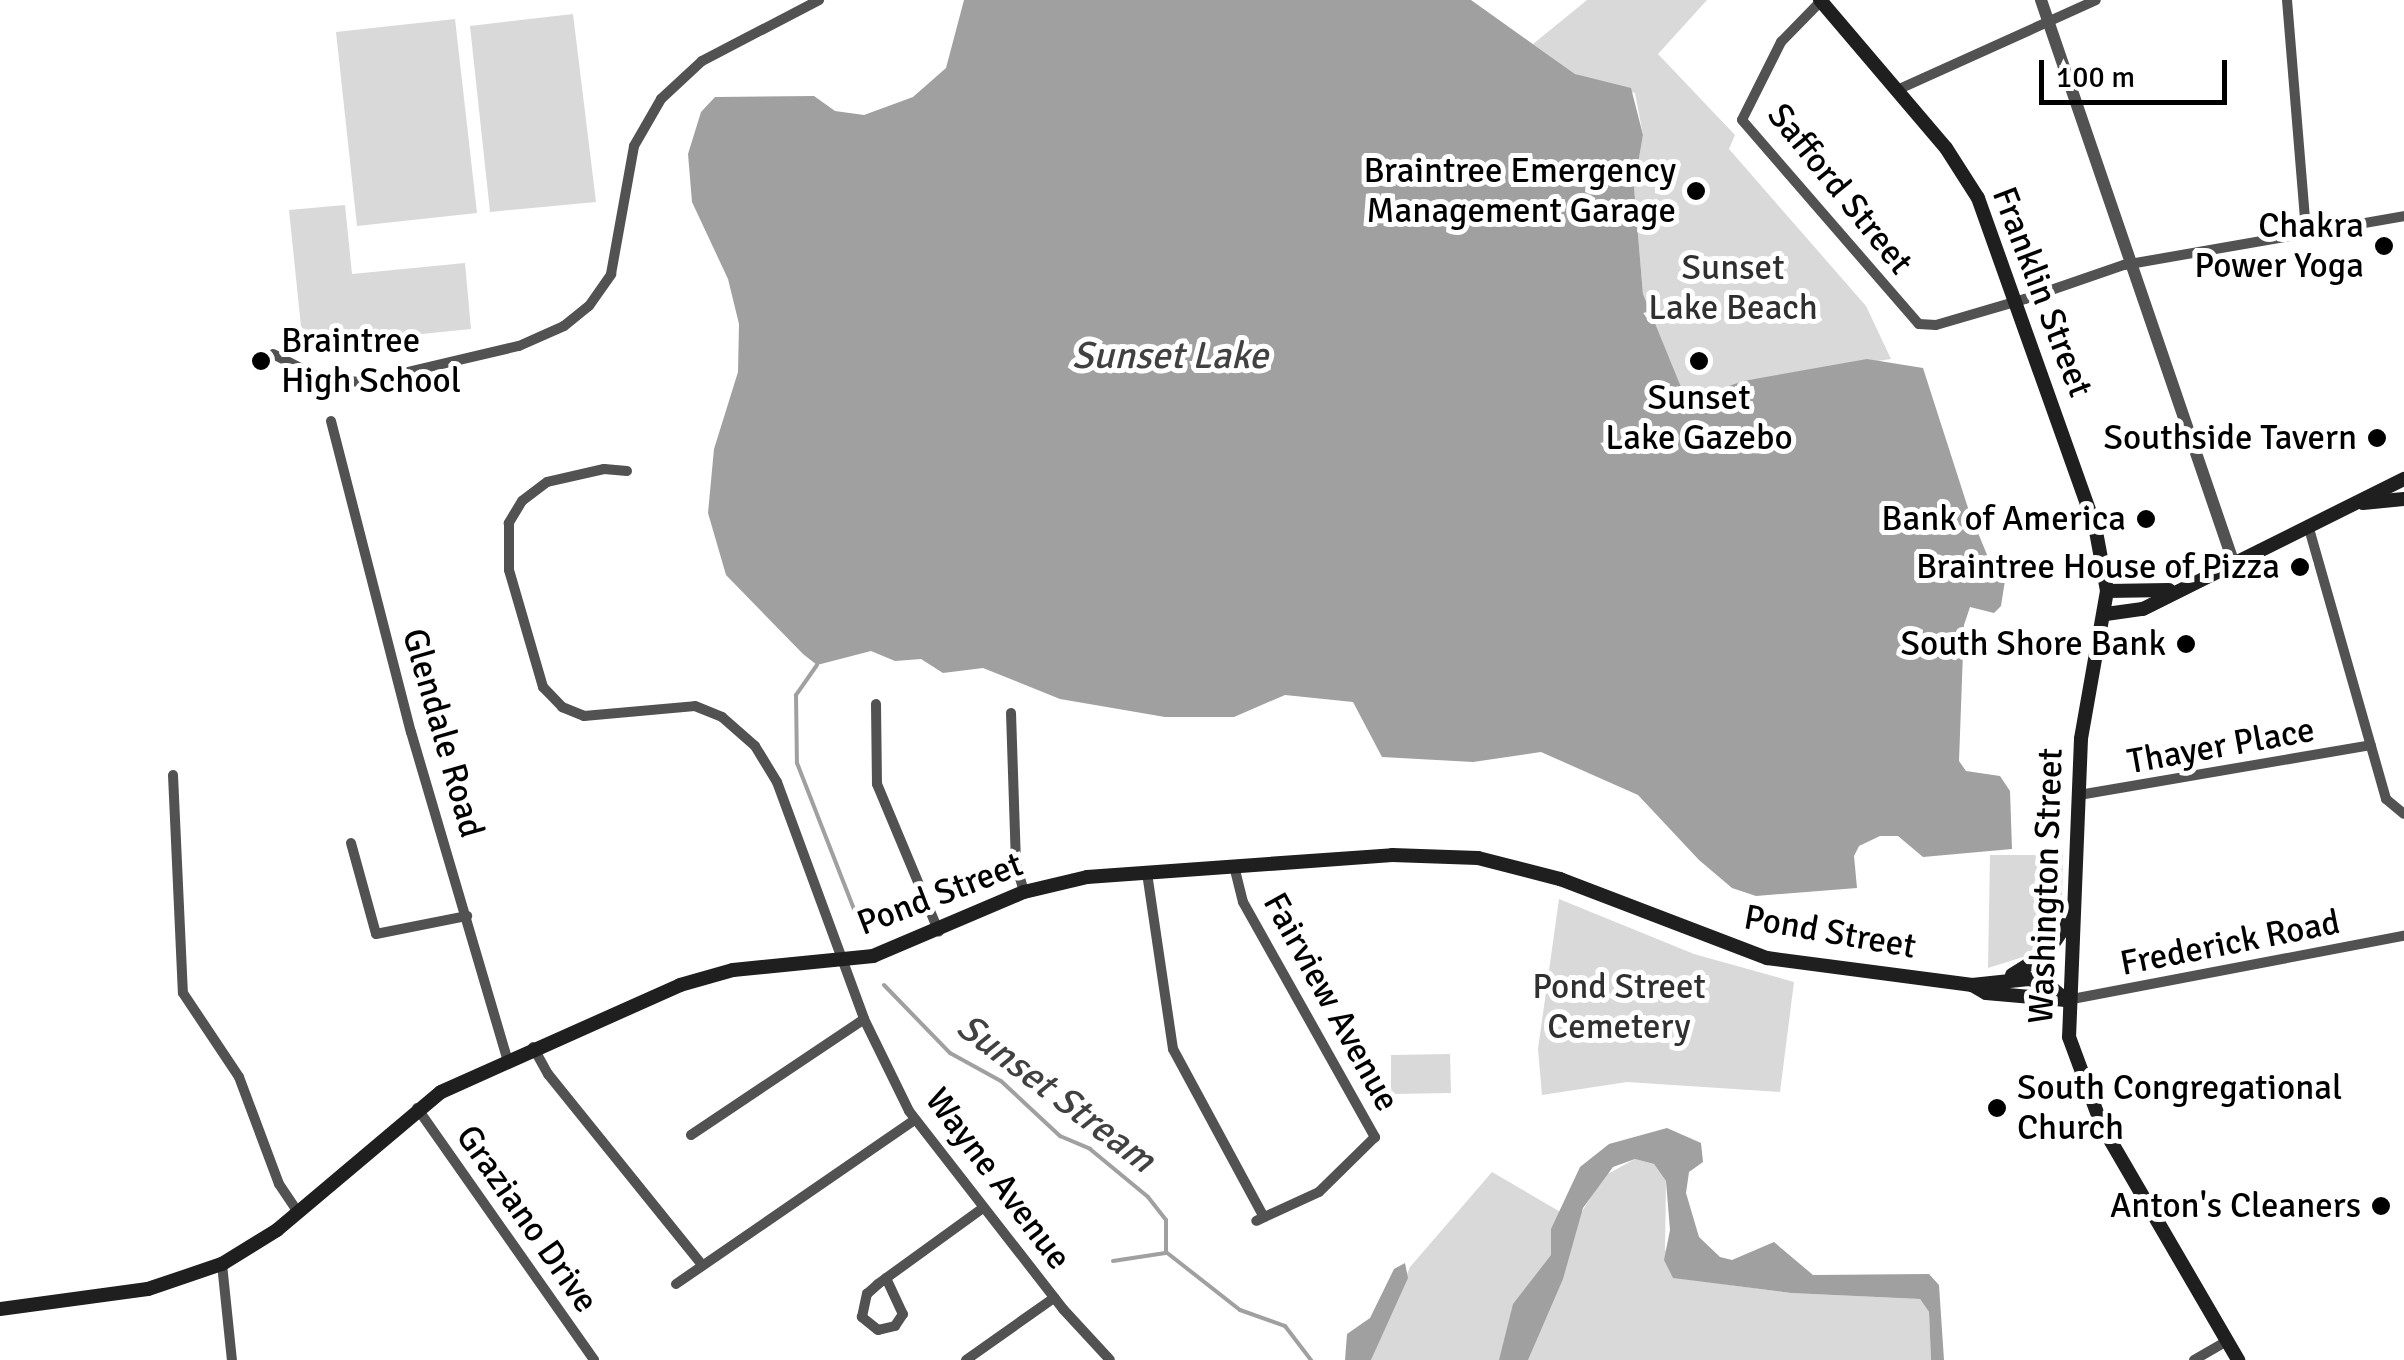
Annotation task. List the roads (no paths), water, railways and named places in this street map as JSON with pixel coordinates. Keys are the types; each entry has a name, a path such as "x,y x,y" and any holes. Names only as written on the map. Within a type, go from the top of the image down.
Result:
{"main road":[{"name":"Franklin Street","path":"1820,0 1970,184 2018,301 2094,526 2108,590"},
{"path":"2106,614 2136,612 2174,588 2404,479"},
{"path":"2348,506 2404,499"},
{"path":"2108,590 2174,588"},
{"name":"Washington Street","path":"2108,590 2083,719 2076,899 2066,1000 2071,1048 2095,1113 2238,1360"},
{"name":"Pond Street","path":"0,1309 148,1288 222,1264 298,1212 417,1108 533,1047 720,973 842,960 939,932 1024,892 1073,879 1409,854 1494,860 1560,879 1752,954 1972,985 1986,992 2066,1000"},
{"path":"1999,979 2046,954 2076,899"},
{"name":"Pond Street","path":"1972,985 1999,979 2040,981 2066,1000"}],"street":[{"path":"274,354 317,378 354,383 519,346 564,326 589,306 611,274 631,157 654,108 702,61 819,0"},
{"name":"Safford Street","path":"1820,0 1780,44 1744,111 1744,125 1913,321 1936,325 2018,301"},
{"path":"2042,0 2233,561"},
{"path":"1897,90 2048,18 2096,0"},
{"path":"2288,0 2306,233"},
{"path":"2018,301 2131,263 2404,216"},
{"name":"Glendale Road","path":"331,421 410,732 507,1058"},
{"name":"Wayne Avenue","path":"626,471 556,478 527,495 512,515 509,570 540,679 562,706 584,716 686,704 740,731 777,782 864,1019 914,1120 1054,1298 1110,1360"},
{"path":"2308,526 2388,803 2404,814"},
{"path":"876,704 877,784 939,932"},
{"path":"1011,713 1016,857 1024,892"},
{"name":"Thayer Place","path":"2079,795 2370,746"},
{"path":"173,775 183,993 240,1077 279,1184 298,1212"},
{"path":"352,843 376,934 467,916"},
{"name":"Fairview Avenue","path":"1148,872 1173,1048 1260,1219 1319,1192 1375,1137 1240,896 1234,866"},
{"name":"Frederick Road","path":"2066,1000 2404,936"},
{"path":"691,1134 864,1019"},
{"path":"533,1047 548,1074 702,1265"},
{"name":"Graziano Drive","path":"417,1108 594,1360"},
{"path":"676,1284 914,1120"},
{"path":"886,1278 904,1310 898,1323 882,1330 866,1324 861,1308 886,1278 983,1208"},
{"path":"222,1264 232,1360"},
{"path":"973,1358 1054,1298"},
{"path":"2194,1360 2227,1341"}],"water":[{"name":"Sunset Lake","path":"964,0 1471,0 1575,74 1631,88 1643,135 1634,187 1643,294 1683,392 1696,397 1743,381 1867,359 1923,368 1969,511 1990,562 2006,574 2001,606 1994,613 1970,607 1964,625 1959,761 1966,771 2000,776 2010,791 2012,849 1923,857 1898,836 1880,836 1859,846 1854,856 1857,888 1756,896 1732,888 1699,860 1638,795 1541,752 1473,762 1382,757 1353,702 1285,695 1234,717 1165,717 1060,699 983,668 943,673 921,659 895,661 871,651 817,665 803,654 726,575 708,513 714,449 738,372 739,324 728,279 692,202 688,154 701,112 715,97 814,96 835,111 864,115 913,97 946,68"},
{"path":"1667,1128 1701,1143 1703,1162 1689,1172 1686,1193 1699,1237 1720,1257 1732,1260 1774,1242 1813,1275 1929,1274 1939,1285 1944,1360 1931,1360 1929,1312 1920,1299 1791,1293 1673,1278 1664,1260 1670,1230 1666,1181 1654,1164 1635,1159 1613,1167 1583,1208 1563,1279 1528,1360 1499,1360 1513,1304 1551,1255 1551,1229 1580,1167 1609,1144"},
{"path":"1405,1263 1408,1278 1371,1360 1345,1360 1347,1334 1370,1318 1394,1269"}],"waterway":[{"name":"Sunset Stream","path":"817,665 796,695 797,763 865,937"},
{"name":"Sunset Stream","path":"884,985 950,1053 1001,1081 1060,1136 1090,1149 1148,1197 1166,1220 1166,1252 1240,1310 1285,1326 1311,1360"},
{"path":"1113,1261 1165,1253"}],"place":[{"name":"Braintree Emergency Management Garage","path":"1696,191"},
{"name":"Chakra Power Yoga","path":"2384,246"},
{"name":"Braintree High School","path":"261,361"},
{"name":"Sunset Lake Gazebo","path":"1699,361"},
{"name":"Southside Tavern","path":"2377,438"},
{"name":"Bank of America","path":"2146,519"},
{"name":"Braintree House of Pizza","path":"2300,567"},
{"name":"South Shore Bank","path":"2186,644"},
{"name":"South Congregational Church","path":"1997,1108"},
{"name":"Anton's Cleaners","path":"2381,1206"}],"park label":[{"name":"Sunset Lake Beach","path":"1733,288"},
{"name":"Pond Street Cemetery","path":"1619,1007"}]}
